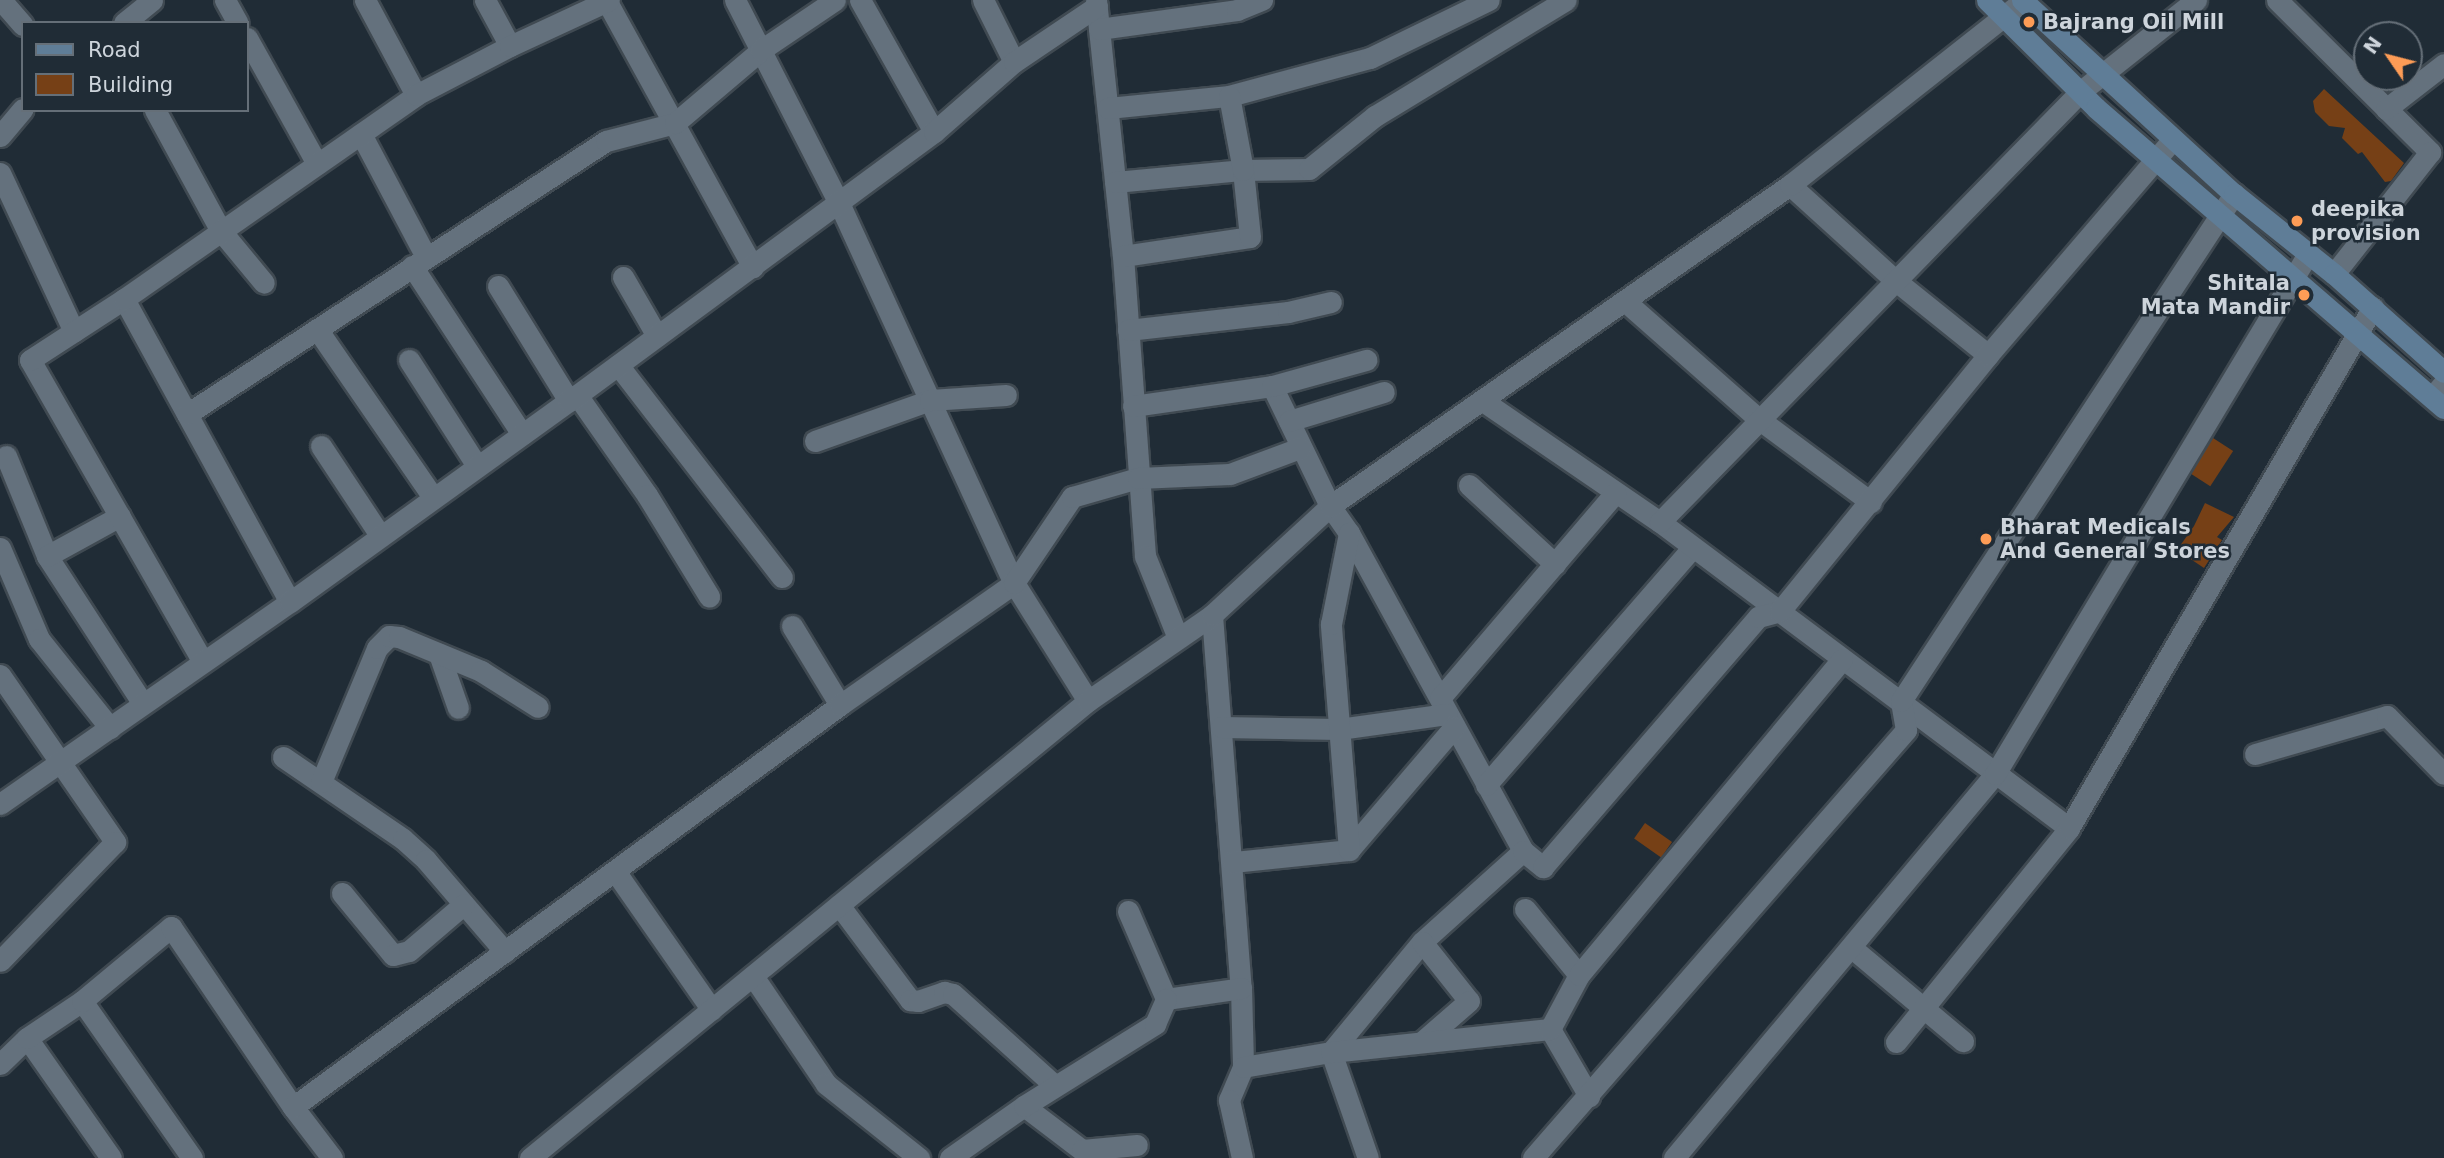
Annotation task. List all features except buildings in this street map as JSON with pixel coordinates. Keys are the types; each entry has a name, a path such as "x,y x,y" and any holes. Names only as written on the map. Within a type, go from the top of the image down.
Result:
{"street":[{"path":"1,0 21,23"},
{"path":"225,0 237,21"},
{"path":"365,0 416,95"},
{"path":"485,0 510,46"},
{"path":"735,0 839,202 1014,583 1087,701"},
{"path":"187,414 606,141 675,123 761,50 835,0"},
{"path":"860,0 934,132"},
{"path":"983,0 1014,62"},
{"path":"1100,29 1237,10 1262,0"},
{"path":"1108,108 1229,96 1370,58 1489,0"},
{"path":"1115,182 1243,170 1309,169 1374,116 1566,0"},
{"path":"1987,0 2080,92 2156,159 2359,332 2440,396"},
{"path":"530,1158 1087,701 1213,614 1330,506 1790,185 2023,0 2234,194 2373,307 2444,372"},
{"path":"1660,522 2080,92 2196,0"},
{"path":"2277,0 2430,152 2334,274"},
{"path":"203,662 30,360 124,299 416,95 510,46 607,1 753,267"},
{"path":"126,21 145,2"},
{"path":"0,804 290,602 753,267 934,132 1014,62 1096,3 1123,256 1145,556 1178,638"},
{"path":"248,40 317,164"},
{"path":"2386,109 2444,64"},
{"path":"1123,256 1250,237 1243,170 1229,96"},
{"path":"0,136 21,111"},
{"path":"156,112 221,231 264,283"},
{"path":"361,134 419,262 522,434"},
{"path":"1272,387 1330,506 1349,533 1523,851 1543,867 1758,617 1780,611 1988,355 2173,139"},
{"path":"0,173 74,332"},
{"path":"1790,185 1896,281 1988,355"},
{"path":"1533,1158 1906,730 1901,701 2234,194"},
{"path":"1674,1158 1853,948 1995,774 2308,254"},
{"path":"623,277 657,336"},
{"path":"498,285 573,398 647,495 709,596"},
{"path":"124,299 290,602"},
{"path":"1128,330 1287,312 1331,302"},
{"path":"1626,302 1760,420 1871,502"},
{"path":"1896,1042 2070,828 2373,307"},
{"path":"317,329 433,497"},
{"path":"408,360 477,466"},
{"path":"1133,406 1272,387 1366,360"},
{"path":"618,365 782,577"},
{"path":"1289,421 1384,392"},
{"path":"815,441 930,400 1006,395"},
{"path":"1483,401 1660,522 2070,828"},
{"path":"321,446 380,535"},
{"path":"293,1107 840,705 1014,583 1072,497 1138,478 1230,474 1300,448"},
{"path":"6,456 47,556 143,704"},
{"path":"1469,485 1555,564"},
{"path":"1233,862 1349,850 1555,564 1615,493"},
{"path":"47,556 120,516"},
{"path":"1349,533 1331,624 1349,850"},
{"path":"0,548 39,639 110,728"},
{"path":"1486,785 1692,548"},
{"path":"1213,614 1241,988 1243,1067 1229,1100 1242,1158"},
{"path":"792,626 840,705"},
{"path":"321,782 381,642 389,636 399,637 489,675 538,707"},
{"path":"439,654 458,708"},
{"path":"1550,1029 1579,975 1842,659"},
{"path":"0,675 115,842 0,961"},
{"path":"1221,727 1339,729 1447,713"},
{"path":"2255,754 2387,716 2444,774"},
{"path":"283,757 403,839 426,860 505,952"},
{"path":"1331,1052 1422,942 1523,851"},
{"path":"615,871 712,1010"},
{"path":"342,893 393,955 410,951 464,904"},
{"path":"839,905 910,1000 918,1001 944,992 953,994 1055,1086"},
{"path":"1525,909 1579,975"},
{"path":"950,1158 1024,1106 1155,1024 1166,999 1128,911"},
{"path":"0,1064 27,1038 82,1001 172,926 293,1107 332,1158"},
{"path":"1422,942 1469,1001 1423,1041"},
{"path":"1853,948 1963,1041"},
{"path":"753,976 826,1084 919,1158"},
{"path":"1166,999 1241,988"},
{"path":"82,1001 192,1158"},
{"path":"1550,1029 1589,1096"},
{"path":"1243,1067 1331,1052 1550,1029"},
{"path":"27,1038 111,1158"},
{"path":"1331,1052 1368,1158"},
{"path":"1024,1106 1082,1150 1137,1145"}],"place":[{"name":"Bajrang Oil Mill","path":"2029,22"},
{"name":"deepika provision","path":"2297,221"},
{"name":"Shitala Mata Mandir","path":"2304,295"},
{"name":"Bharat Medicals And General Stores","path":"1986,539"}]}
